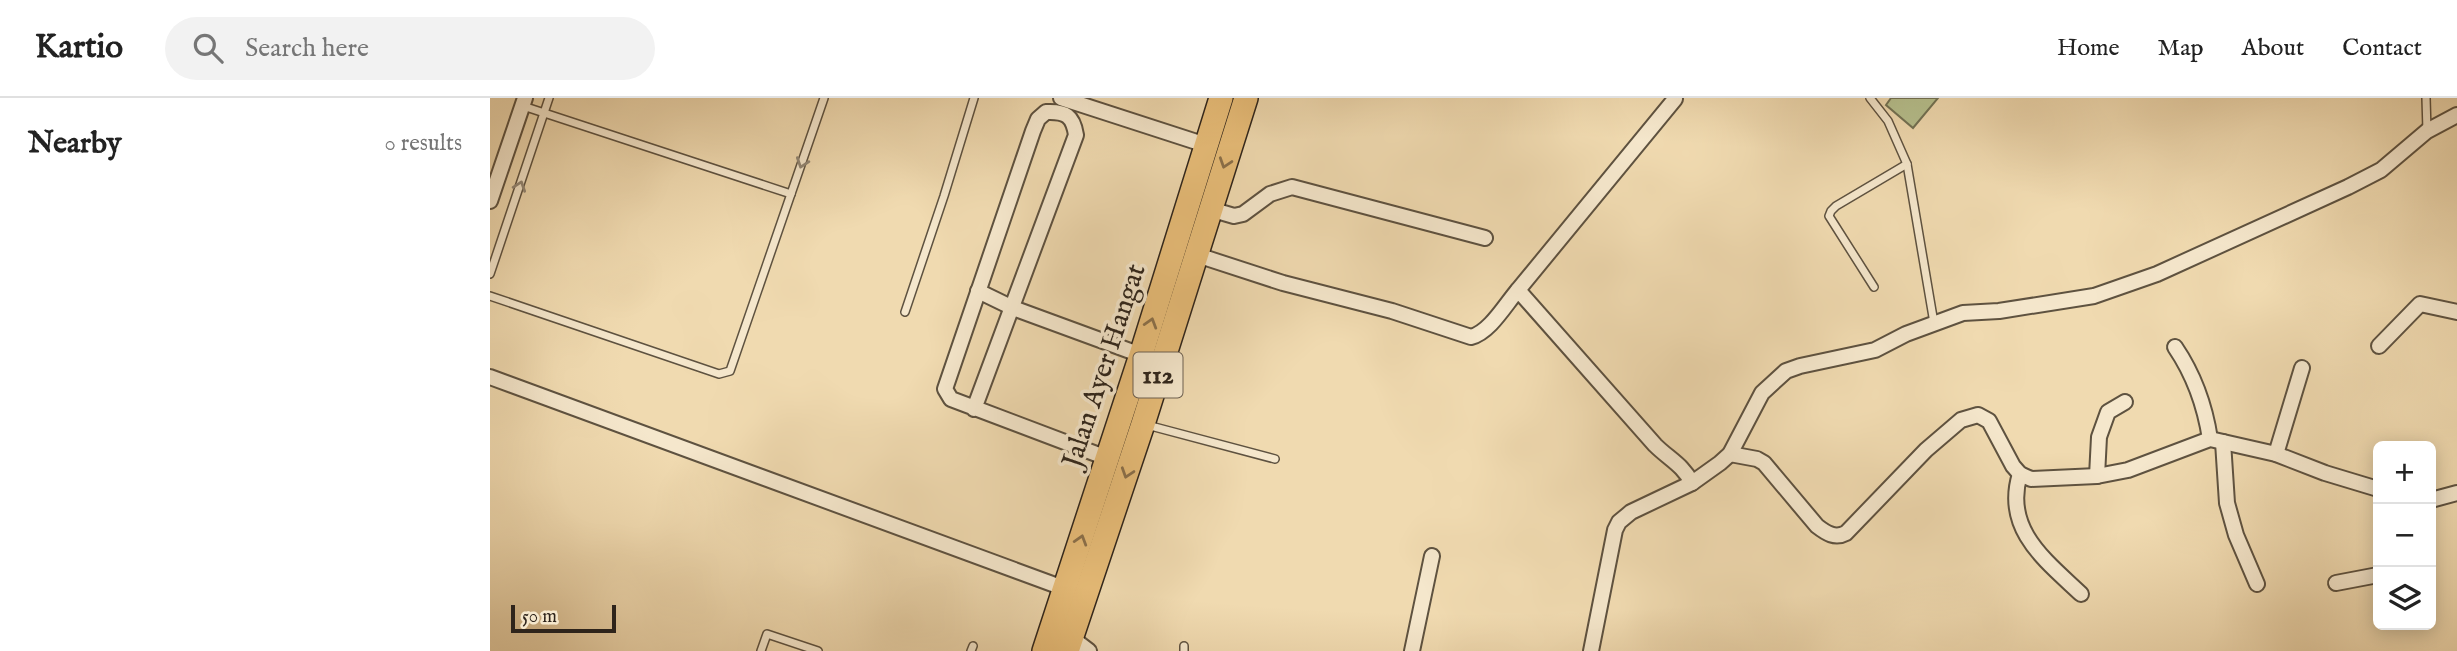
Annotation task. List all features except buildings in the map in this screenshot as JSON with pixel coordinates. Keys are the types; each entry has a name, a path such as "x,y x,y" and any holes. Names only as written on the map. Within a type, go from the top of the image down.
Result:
{"main road":[{"name":"Jalan Ayer Hangat","path":"1044,651 1141,355 1221,98"},
{"name":"Jalan Ayer Hangat","path":"1076,647 1246,98"}],"street":[{"path":"1061,98 1206,145"},
{"path":"1197,255 1283,284 1392,310 1471,337 1478,335 1675,100"},
{"path":"490,199 524,102"},
{"path":"974,409 1076,135 1074,122 1065,114 1045,112 1038,119 945,389 951,399 974,409 1107,458"},
{"path":"1591,651 1615,530 1619,522 1631,512 1692,483 1730,454 1762,393 1786,371 1875,350 1963,313 1999,311 2094,296 2157,274 2381,170 2427,131 2457,115"},
{"path":"1210,209 1234,216 1242,214 1270,194 1292,187 1485,238"},
{"path":"1518,290 1667,458 1685,469 1692,483"},
{"path":"978,291 1013,308 1141,355"},
{"path":"2379,346 2420,304 2457,312"},
{"path":"2175,347 2204,404 2216,441 2227,503 2236,535 2257,584"},
{"path":"2276,454 2302,368"},
{"path":"490,377 1066,589"},
{"path":"2097,476 2099,437 2108,412 2125,402"},
{"path":"1730,454 1765,463 1817,526 1825,533 1838,536 1846,533 1926,450 1968,416 1978,415 1989,421 2013,466 2020,474 2031,479 2097,476 2128,470 2216,441 2276,454 2373,487"},
{"path":"2020,474 2015,505 2022,530 2049,564 2081,594"},
{"path":"2436,499 2457,493"},
{"path":"1412,651 1433,556"},
{"path":"2336,583 2373,576"}],"lane":[{"path":"490,274 549,98"},
{"path":"490,296 719,374 726,373 733,368 824,98"},
{"path":"905,312 974,98"},
{"path":"1870,98 1888,121 1907,164 1934,323"},
{"path":"2426,98 2427,131"},
{"path":"524,102 544,113 791,194"},
{"path":"1874,287 1829,216 1836,206 1907,164"},
{"path":"1143,424 1275,459"},
{"path":"761,651 767,634 818,651"}],"green space":[{"path":"1891,98 1938,98 1913,128 1886,105"}]}
